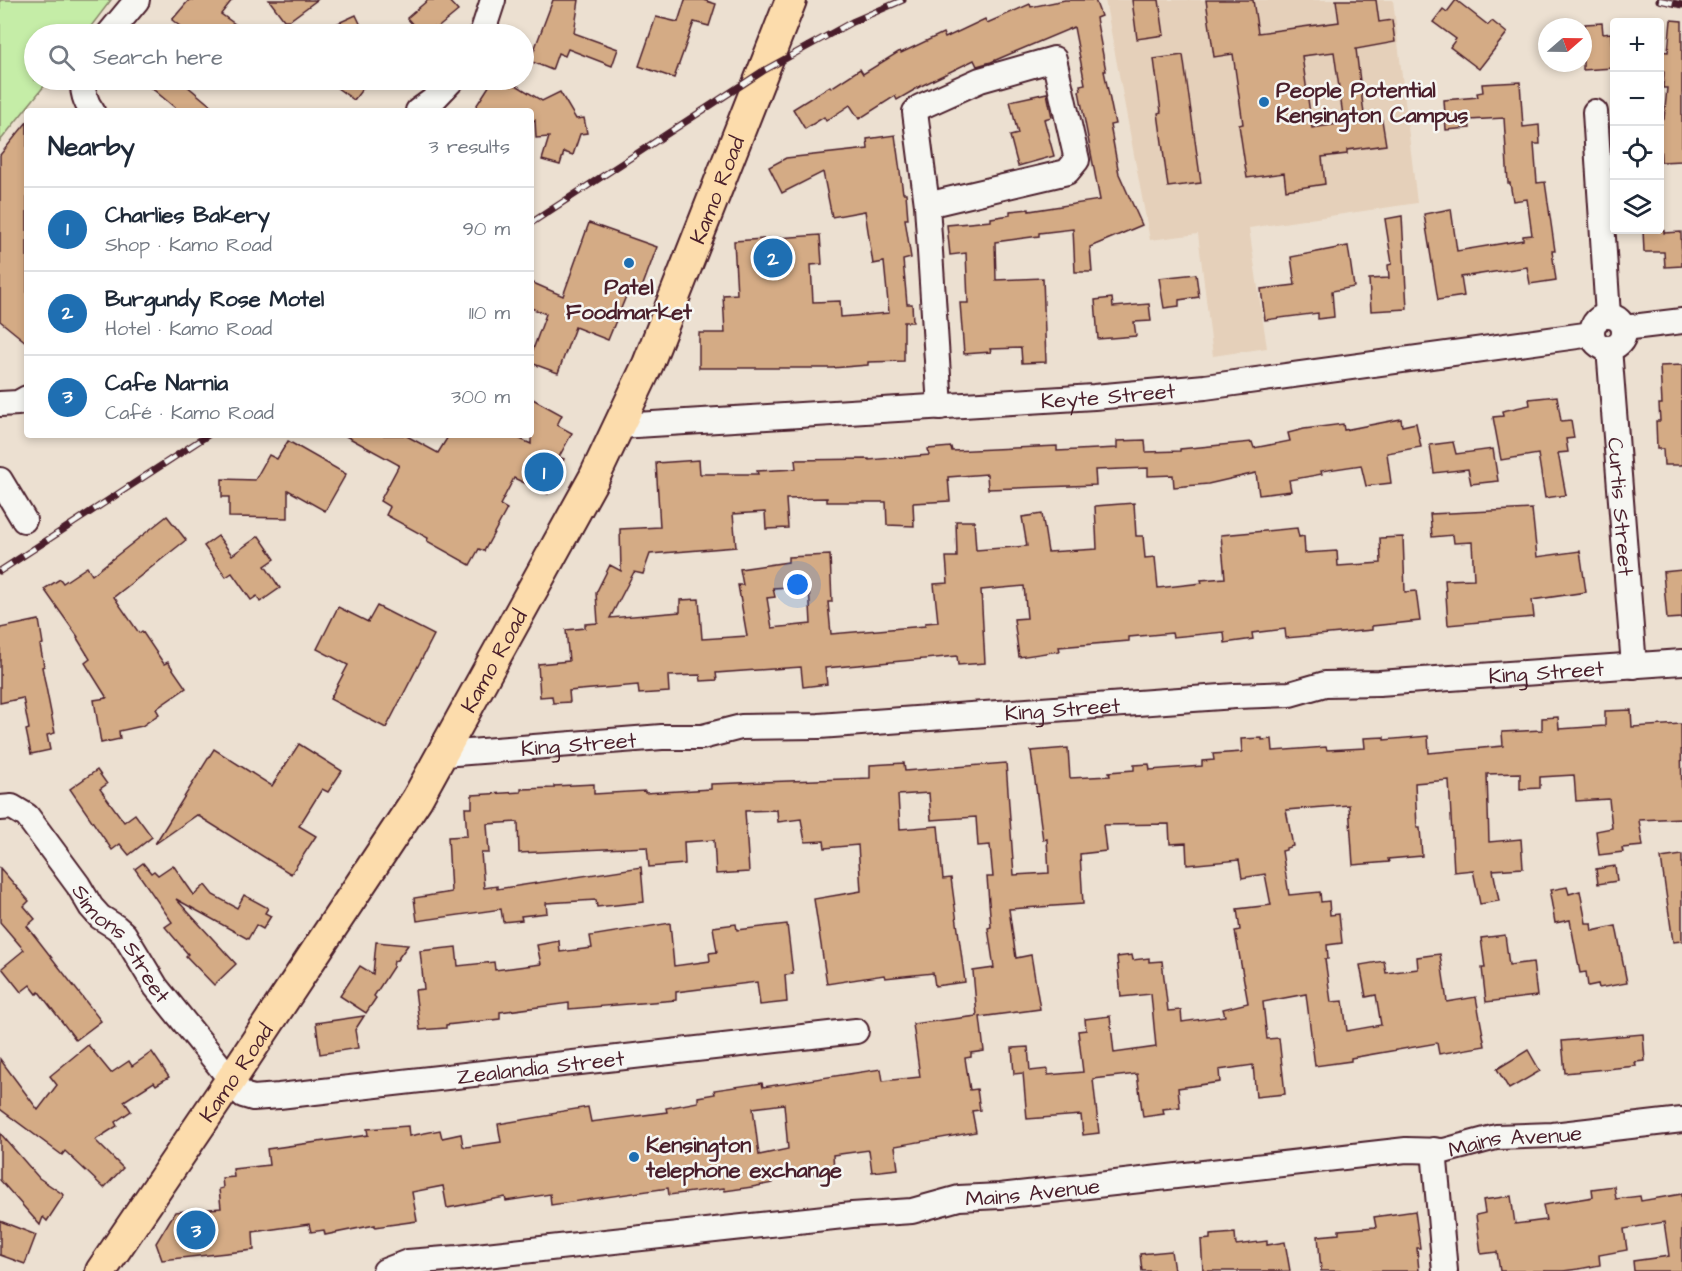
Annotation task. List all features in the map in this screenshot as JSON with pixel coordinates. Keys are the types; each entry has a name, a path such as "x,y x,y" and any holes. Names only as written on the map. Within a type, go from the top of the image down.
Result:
{"main road":[{"name":"Kamo Road","path":"101,1271 231,1081 417,799 594,478 652,353 791,0"}],"street":[{"path":"117,24 137,0"},
{"path":"485,24 493,0"},
{"path":"927,206 1067,172 1077,160 1054,59 980,80 920,107 915,112 927,206 940,407"},
{"path":"84,90 90,108"},
{"path":"422,108 442,90"},
{"path":"1594,112 1616,322"},
{"path":"1601,341 1592,329 1598,320 1682,321"},
{"name":"Keyte Street","path":"620,426 940,407 1205,387 1601,341"},
{"name":"Curtis Street","path":"1601,341 1634,666"},
{"path":"0,404 18,403 24,400"},
{"path":"0,480 24,520"},
{"name":"King Street","path":"443,754 662,737 702,737 741,727 819,726 1223,697 1280,695 1325,684 1379,683 1682,662"},
{"name":"Simons Street","path":"6,807 27,816 78,885 91,907 100,917 124,934 156,987 231,1081"},
{"name":"Zealandia Street","path":"231,1081 243,1095 260,1098 856,1031"},
{"name":"Mains Avenue","path":"385,1271 408,1262 422,1260 469,1257 852,1215 912,1211 959,1198 1000,1196 1406,1150 1460,1148 1496,1137 1553,1135 1682,1120"},
{"path":"1434,1150 1445,1271"}],"shaded area":[{"name":"People Potential Kensington Campus","path":"1105,0 1393,0 1417,203 1249,228 1267,348 1213,356 1198,234 1150,240"}],"green space":[{"path":"0,0 111,0 93,24 24,24 24,90 41,90 27,108 24,108 24,111 0,141"}],"building":[{"path":"189,0 232,0 221,14 235,24 177,24 172,20"},
{"path":"269,0 317,0 290,20 284,20"},
{"path":"428,0 448,0 458,11 442,24 412,24 407,18"},
{"path":"553,0 579,0 574,33 618,49 612,66 568,49 565,56 558,53 552,70 534,63 534,50"},
{"path":"685,0 703,0 716,4 709,26 694,22 674,78 639,66 656,17 678,22"},
{"path":"1065,0 1095,0 1101,16 1096,18 1115,124 1110,125 1119,174 1142,225 1090,247 1092,272 1075,272 1073,229 995,242 996,280 1043,278 1046,362 1022,363 1021,348 990,349 991,352 964,354 960,303 968,303 966,253 950,255 947,225 991,221 991,218 1010,215 1010,211 1029,209 1029,211 1100,200 1079,91 1081,90 1080,85 1085,84 1074,27 991,62 977,66 974,60 897,100 895,96 859,119 850,105 826,121 824,117 805,129 793,109 860,69 863,74 900,51 901,53 943,33 945,38 985,19 987,23 1030,4 1031,7"},
{"path":"1132,0 1159,0 1164,35 1137,39"},
{"path":"1206,0 1253,0 1258,33 1339,22 1336,0 1376,0 1379,22 1392,20 1395,42 1356,49 1365,122 1382,120 1386,145 1347,150 1347,154 1322,157 1325,184 1286,190 1284,173 1247,178 1239,125 1243,124 1233,54 1214,57","holes":["1334,52 1344,123 1312,128 1302,56"]},
{"path":"1456,0 1488,25 1492,21 1507,33 1479,69 1450,47 1456,39 1433,22 1443,9 1447,12"},
{"path":"356,15 360,24 336,24"},
{"path":"1671,20 1682,21 1682,161 1664,162 1667,88 1664,88 1664,52 1668,52"},
{"path":"1602,23 1603,34 1610,33 1610,68 1592,69 1592,24"},
{"path":"1183,55 1201,183 1168,187 1158,113 1161,112 1154,59"},
{"path":"1520,82 1523,127 1539,125 1540,144 1534,144 1537,183 1545,182 1555,251 1552,251 1556,280 1530,284 1527,267 1461,277 1464,296 1438,300 1424,214 1451,209 1457,251 1523,240 1523,236 1532,235 1527,199 1513,201 1510,183 1508,183 1504,118 1469,120 1470,128 1446,130 1444,100 1478,97 1477,93 1483,92 1482,84"},
{"path":"154,90 192,90 213,108 175,108"},
{"path":"340,90 362,90 354,100"},
{"path":"487,90 524,90 542,101 560,92 576,119 584,118 587,133 580,134 573,155 564,152 560,165 542,160 549,137 536,138 534,108 475,108"},
{"path":"1047,93 1052,117 1044,119 1054,156 1018,166 1010,136 1018,134 1010,101"},
{"path":"24,126 24,341 0,321 0,155"},
{"path":"895,135 903,193 906,193 908,219 905,219 911,258 903,260 907,304 912,304 913,322 904,322 904,361 868,362 868,365 832,368 699,368 699,333 725,333 723,295 737,294 734,241 820,235 822,264 811,265 813,302 840,301 841,317 889,313 884,262 873,264 865,211 832,217 823,172 782,193 769,167 786,158 868,149 867,139"},
{"path":"1402,216 1407,309 1371,311 1369,279 1389,278 1388,265 1392,264 1385,219"},
{"path":"589,223 657,247 640,293 629,289 608,340 575,327 558,373 534,364 534,347 546,314 534,309 534,283 563,296"},
{"path":"1681,232 1682,266 1665,267 1664,252 1644,252 1643,234"},
{"path":"1348,246 1354,287 1332,291 1334,317 1318,319 1318,313 1265,320 1261,289 1295,285 1291,257"},
{"path":"1196,274 1199,297 1179,300 1179,306 1164,308 1159,278"},
{"path":"1112,298 1113,307 1149,304 1151,321 1134,322 1136,336 1098,339 1095,300"},
{"path":"1682,365 1682,465 1664,465 1663,449 1657,449 1656,421 1660,421 1659,404 1662,404 1660,366"},
{"path":"1557,396 1561,421 1571,420 1574,438 1566,439 1568,452 1558,453 1566,495 1545,498 1538,454 1501,460 1493,417 1503,416 1502,411 1530,405 1529,399"},
{"path":"534,400 562,415 557,425 572,433 559,457 564,459 548,494 514,478 500,505 507,509 484,551 479,549 470,565 386,515 390,507 380,501 399,465 350,438 410,438 438,453 447,438 518,438 531,444 531,438 534,438"},
{"path":"1401,419 1402,426 1416,423 1421,447 1387,453 1391,483 1366,486 1361,465 1321,471 1322,474 1289,480 1291,491 1259,495 1256,473 1208,484 1174,487 1173,475 1148,476 1148,468 1095,470 1096,485 988,489 987,474 948,477 950,501 913,503 914,526 887,525 886,502 827,502 827,498 786,499 788,528 766,529 765,512 733,514 736,547 650,554 643,574 634,572 610,618 680,612 680,600 699,599 702,639 747,636 738,585 743,585 740,569 788,562 788,557 830,555 832,602 828,602 831,634 925,626 925,623 938,622 934,584 948,583 946,557 957,557 956,521 974,521 976,550 1027,546 1022,517 1042,514 1048,552 1097,549 1095,506 1134,503 1136,536 1143,536 1145,558 1155,557 1158,588 1225,578 1221,535 1297,528 1299,537 1304,536 1305,553 1337,551 1338,566 1381,563 1380,538 1403,537 1405,592 1416,591 1420,621 1372,626 1372,630 1286,638 1285,629 1252,633 1253,639 1225,643 1224,632 1173,637 1172,633 1129,637 1129,641 1059,647 1060,651 1019,657 1014,619 1027,618 1024,586 981,590 985,663 958,665 957,656 825,668 827,684 803,687 801,667 716,673 717,680 701,681 700,675 668,676 669,692 639,694 638,685 569,691 570,702 553,703 552,696 540,697 538,664 569,661 566,630 585,628 585,624 598,623 596,593 610,565 621,571 620,529 660,527 656,463 699,460 700,474 758,474 757,471 796,469 795,460 869,460 929,455 928,449 951,447 952,451 1057,446 1057,451 1117,448 1117,441 1145,440 1146,452 1180,451 1180,449 1252,442 1254,448 1290,441 1288,433 1304,429 1343,424 1344,430","holes":["809,586 811,624 772,628 767,598 775,597 773,588"]},
{"path":"288,441 346,474 325,511 288,490 288,518 229,517 229,497 222,497 222,479 255,480 269,455 277,459"},
{"path":"1453,442 1456,454 1493,449 1498,481 1471,484 1468,469 1434,473 1430,445"},
{"path":"1532,509 1537,557 1580,551 1586,592 1532,600 1534,617 1448,625 1445,580 1474,579 1472,542 1454,543 1453,535 1432,537 1430,514"},
{"path":"167,516 186,540 114,597 139,633 142,631 164,664 168,662 186,688 156,709 159,714 142,726 119,731 120,739 101,743 94,700 107,698 85,663 90,659 78,637 44,589 60,579 63,583 87,567 92,575"},
{"path":"218,536 232,555 259,536 275,559 265,566 280,588 260,602 257,596 251,600 232,573 226,577 204,546"},
{"path":"1682,570 1682,618 1667,619 1663,572"},
{"path":"377,606 434,635 386,728 330,699 348,665 317,649 338,607 368,622"},
{"path":"39,620 43,644 40,645 44,666 42,667 55,733 47,735 50,750 31,754 23,698 0,703 0,628"},
{"path":"1631,710 1632,727 1681,724 1682,818 1639,820 1643,846 1622,848 1623,852 1599,855 1596,831 1612,828 1609,799 1576,801 1574,775 1540,777 1540,788 1520,789 1520,773 1487,774 1489,842 1521,839 1523,868 1493,870 1499,901 1480,904 1473,870 1454,872 1449,780 1415,783 1417,828 1420,828 1422,856 1353,865 1349,805 1286,810 1293,846 1282,851 1289,895 1320,892 1321,902 1329,901 1330,915 1339,914 1342,943 1327,945 1328,959 1325,959 1331,1002 1343,1001 1347,1031 1381,1025 1376,995 1366,997 1360,965 1384,961 1386,973 1418,969 1417,957 1440,954 1447,1002 1476,997 1485,1046 1439,1054 1437,1043 1315,1066 1306,994 1263,1002 1267,1039 1279,1038 1285,1094 1256,1097 1253,1065 1219,1070 1220,1082 1178,1088 1180,1107 1163,1109 1164,1114 1143,1117 1137,1074 1093,1079 1099,1133 1083,1135 1081,1115 1027,1119 1023,1073 1014,1074 1012,1048 1028,1047 1030,1071 1048,1069 1048,1075 1083,1072 1078,1031 1086,1030 1085,1019 1110,1016 1114,1053 1156,1047 1151,994 1121,997 1117,957 1132,955 1133,960 1149,958 1149,962 1162,961 1168,1011 1181,1010 1182,1022 1225,1016 1223,1009 1248,1003 1235,931 1240,930 1237,909 1271,905 1265,874 1242,878 1239,860 1187,865 1186,843 1170,844 1169,824 1103,825 1106,851 1080,854 1083,904 1009,909 1016,958 1031,955 1040,1009 980,1017 984,1051 971,1053 971,1057 965,1058 970,1090 977,1089 980,1110 972,1111 976,1132 895,1146 898,1169 872,1172 869,1150 833,1155 834,1171 772,1176 773,1183 752,1187 669,1195 668,1188 551,1205 550,1194 506,1201 505,1197 447,1208 443,1186 412,1192 417,1221 375,1227 375,1225 325,1235 324,1230 311,1232 309,1224 253,1232 254,1250 162,1260 156,1243 175,1212 221,1208 219,1189 223,1188 222,1178 234,1177 233,1169 269,1165 267,1149 368,1135 367,1129 408,1126 409,1136 440,1130 442,1138 461,1134 463,1146 466,1147 501,1142 498,1124 588,1107 591,1122 667,1112 666,1108 698,1102 698,1097 715,1094 714,1090 762,1083 763,1087 881,1069 883,1081 920,1077 913,1024 977,1016 973,971 994,968 988,928 991,927 987,877 993,877 990,845 978,846 976,817 931,820 929,793 898,795 900,829 938,826 943,879 951,878 965,982 935,986 933,973 885,978 884,975 827,984 814,899 861,891 858,845 825,848 824,841 805,842 801,819 778,822 777,810 745,811 749,872 716,874 714,840 684,842 685,864 649,867 647,847 519,853 518,822 487,824 489,853 481,853 484,888 497,886 497,889 641,867 644,902 597,907 596,900 546,903 547,913 521,916 522,920 503,922 501,909 417,921 414,898 451,892 448,837 467,836 465,808 472,808 472,795 594,784 594,794 645,791 645,793 711,789 711,784 870,778 870,765 904,763 905,771 1006,763 1014,875 1049,873 1047,839 1043,840 1031,751 1068,748 1070,778 1110,776 1109,772 1134,770 1134,765 1149,764 1150,770 1202,766 1202,761 1214,760 1213,754 1242,752 1241,739 1272,739 1273,751 1326,747 1327,750 1365,748 1364,738 1384,737 1384,740 1428,736 1429,753 1503,746 1502,732 1542,730 1542,718 1558,717 1559,729 1605,726 1605,711","holes":["784,1104 788,1149 759,1155 753,1108"]},
{"path":"299,744 342,771 328,792 322,789 299,826 316,836 291,874 197,815 155,844 214,749 272,786"},
{"path":"97,770 107,784 100,789 124,822 135,814 152,837 129,855 120,844 112,850 70,789"},
{"path":"1682,855 1682,941 1673,942 1661,858"},
{"path":"143,863 151,873 154,871 158,875 173,865 194,895 205,885 213,895 237,908 244,895 268,908 265,913 271,916 263,929 256,925 248,939 176,899 236,964 214,985 186,956 188,954 165,927 172,922 135,869"},
{"path":"1615,866 1617,881 1598,884 1596,869"},
{"path":"0,868 29,901 24,906 35,919 27,926 101,1021 76,1040 39,992 37,994 30,985 21,992 2,968 24,950 0,922"},
{"path":"1567,887 1569,894 1580,891 1586,923 1591,923 1592,931 1616,926 1627,983 1599,988 1598,984 1588,986 1586,972 1580,973 1570,920 1555,923 1551,890"},
{"path":"670,923 674,966 710,961 709,953 717,952 713,927 736,924 737,930 787,924 793,974 785,975 787,1002 760,1005 757,982 676,992 676,1000 569,1009 569,1003 500,1012 500,1019 420,1030 415,990 424,989 420,951 456,947 458,966 494,962 495,970 541,964 537,945 559,941 560,952 592,948 590,936"},
{"path":"1505,935 1509,965 1533,962 1537,996 1486,1002 1481,938"},
{"path":"376,942 408,945 394,961 393,967 366,1013 340,996 360,966 373,974"},
{"path":"364,1016 355,1030 358,1048 320,1054 316,1023"},
{"path":"1643,1034 1645,1061 1635,1062 1636,1066 1565,1073 1562,1041"},
{"path":"88,1045 111,1073 129,1061 132,1066 152,1052 169,1077 156,1085 154,1082 124,1101 131,1111 115,1122 117,1126 95,1140 123,1168 104,1188 65,1151 62,1155 0,1109 0,1059 38,1110 57,1085 50,1076"},
{"path":"1528,1050 1540,1071 1509,1089 1497,1069"},
{"path":"0,1133 39,1178 64,1195 47,1221 43,1217 40,1225 0,1180"},
{"path":"1614,1186 1616,1199 1640,1196 1641,1201 1682,1194 1682,1271 1634,1271 1633,1261 1669,1256 1664,1222 1624,1229 1627,1250 1599,1255 1600,1265 1579,1269 1500,1271 1497,1252 1481,1254 1476,1215 1485,1213 1483,1200 1511,1196 1515,1224 1546,1220 1543,1205 1593,1197 1592,1189"},
{"path":"1415,1211 1420,1248 1417,1248 1419,1271 1321,1271 1318,1236 1339,1234 1339,1230 1376,1227 1374,1217"},
{"path":"0,1221 36,1235 25,1264 0,1255"},
{"path":"1235,1233 1236,1245 1267,1241 1267,1245 1285,1242 1290,1271 1203,1271 1201,1240 1210,1239 1210,1235"},
{"path":"1171,1251 1174,1271 1142,1271 1140,1254"}],"railway":[{"path":"534,221 763,71 852,22 903,0"},
{"path":"1659,0 1682,5"},
{"path":"0,571 203,438"}],"place":[{"name":"People Potential Kensington Campus","path":"1264,102"},
{"name":"Burgundy Rose Motel","path":"773,258"},
{"name":"Patel Foodmarket","path":"629,263"},
{"name":"Charlies Bakery","path":"544,472"},
{"name":"Kensington telephone exchange","path":"634,1157"},
{"name":"Cafe Narnia","path":"196,1230"}]}
